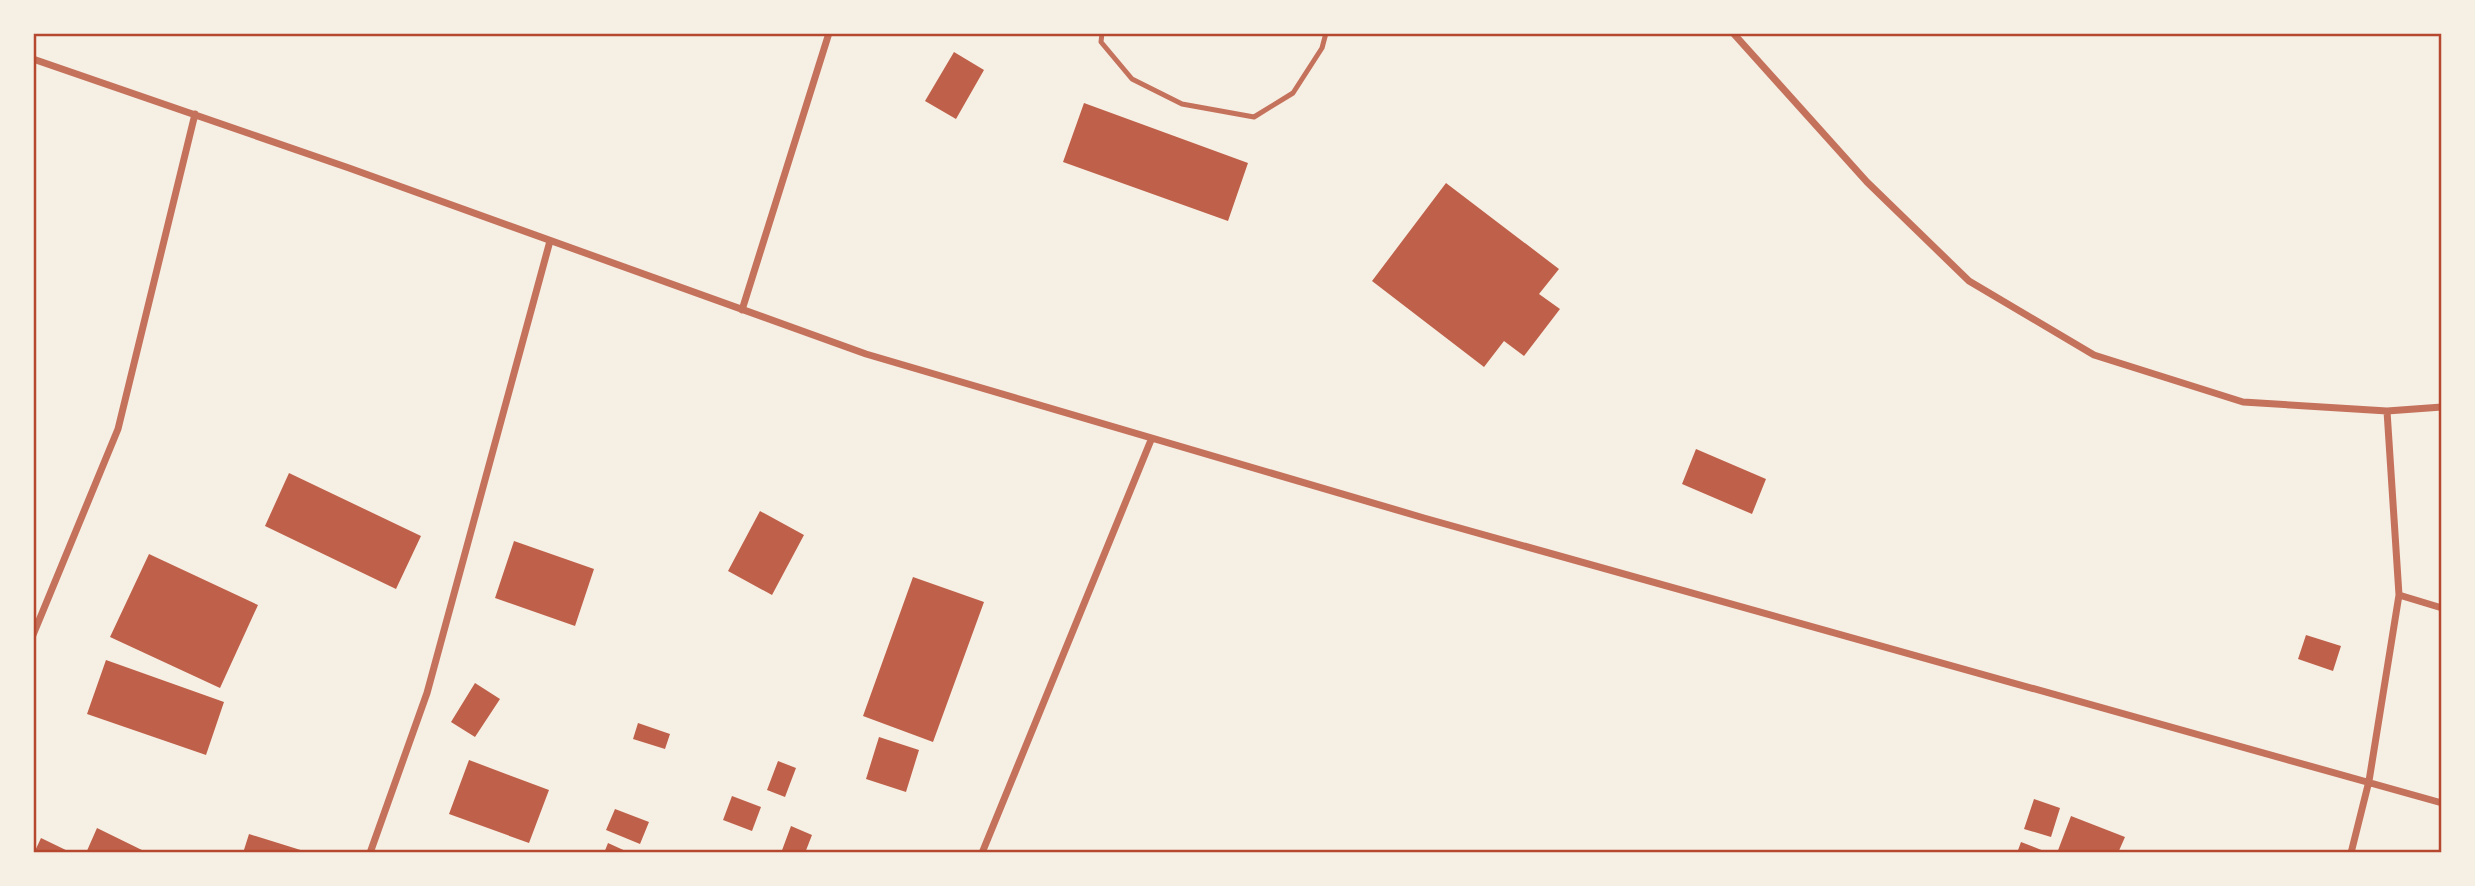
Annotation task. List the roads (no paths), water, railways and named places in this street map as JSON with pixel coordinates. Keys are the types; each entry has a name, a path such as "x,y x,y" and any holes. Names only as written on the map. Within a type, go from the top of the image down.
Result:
{"street":[{"path":"742,310 828,33"},
{"path":"1733,33 1867,182 1969,281 2094,355 2243,402 2387,411 2442,407"},
{"path":"33,59 195,114 866,355 1151,440 2442,803"},
{"path":"33,635 118,429 195,114"},
{"path":"370,853 428,693 550,241"},
{"path":"2351,853 2370,781 2399,595 2387,411"},
{"path":"982,853 1151,440"},
{"path":"2399,595 2442,608"}],"lane":[{"path":"1102,33 1101,42 1132,79 1182,104 1254,117 1293,93 1322,48 1326,33"}]}
